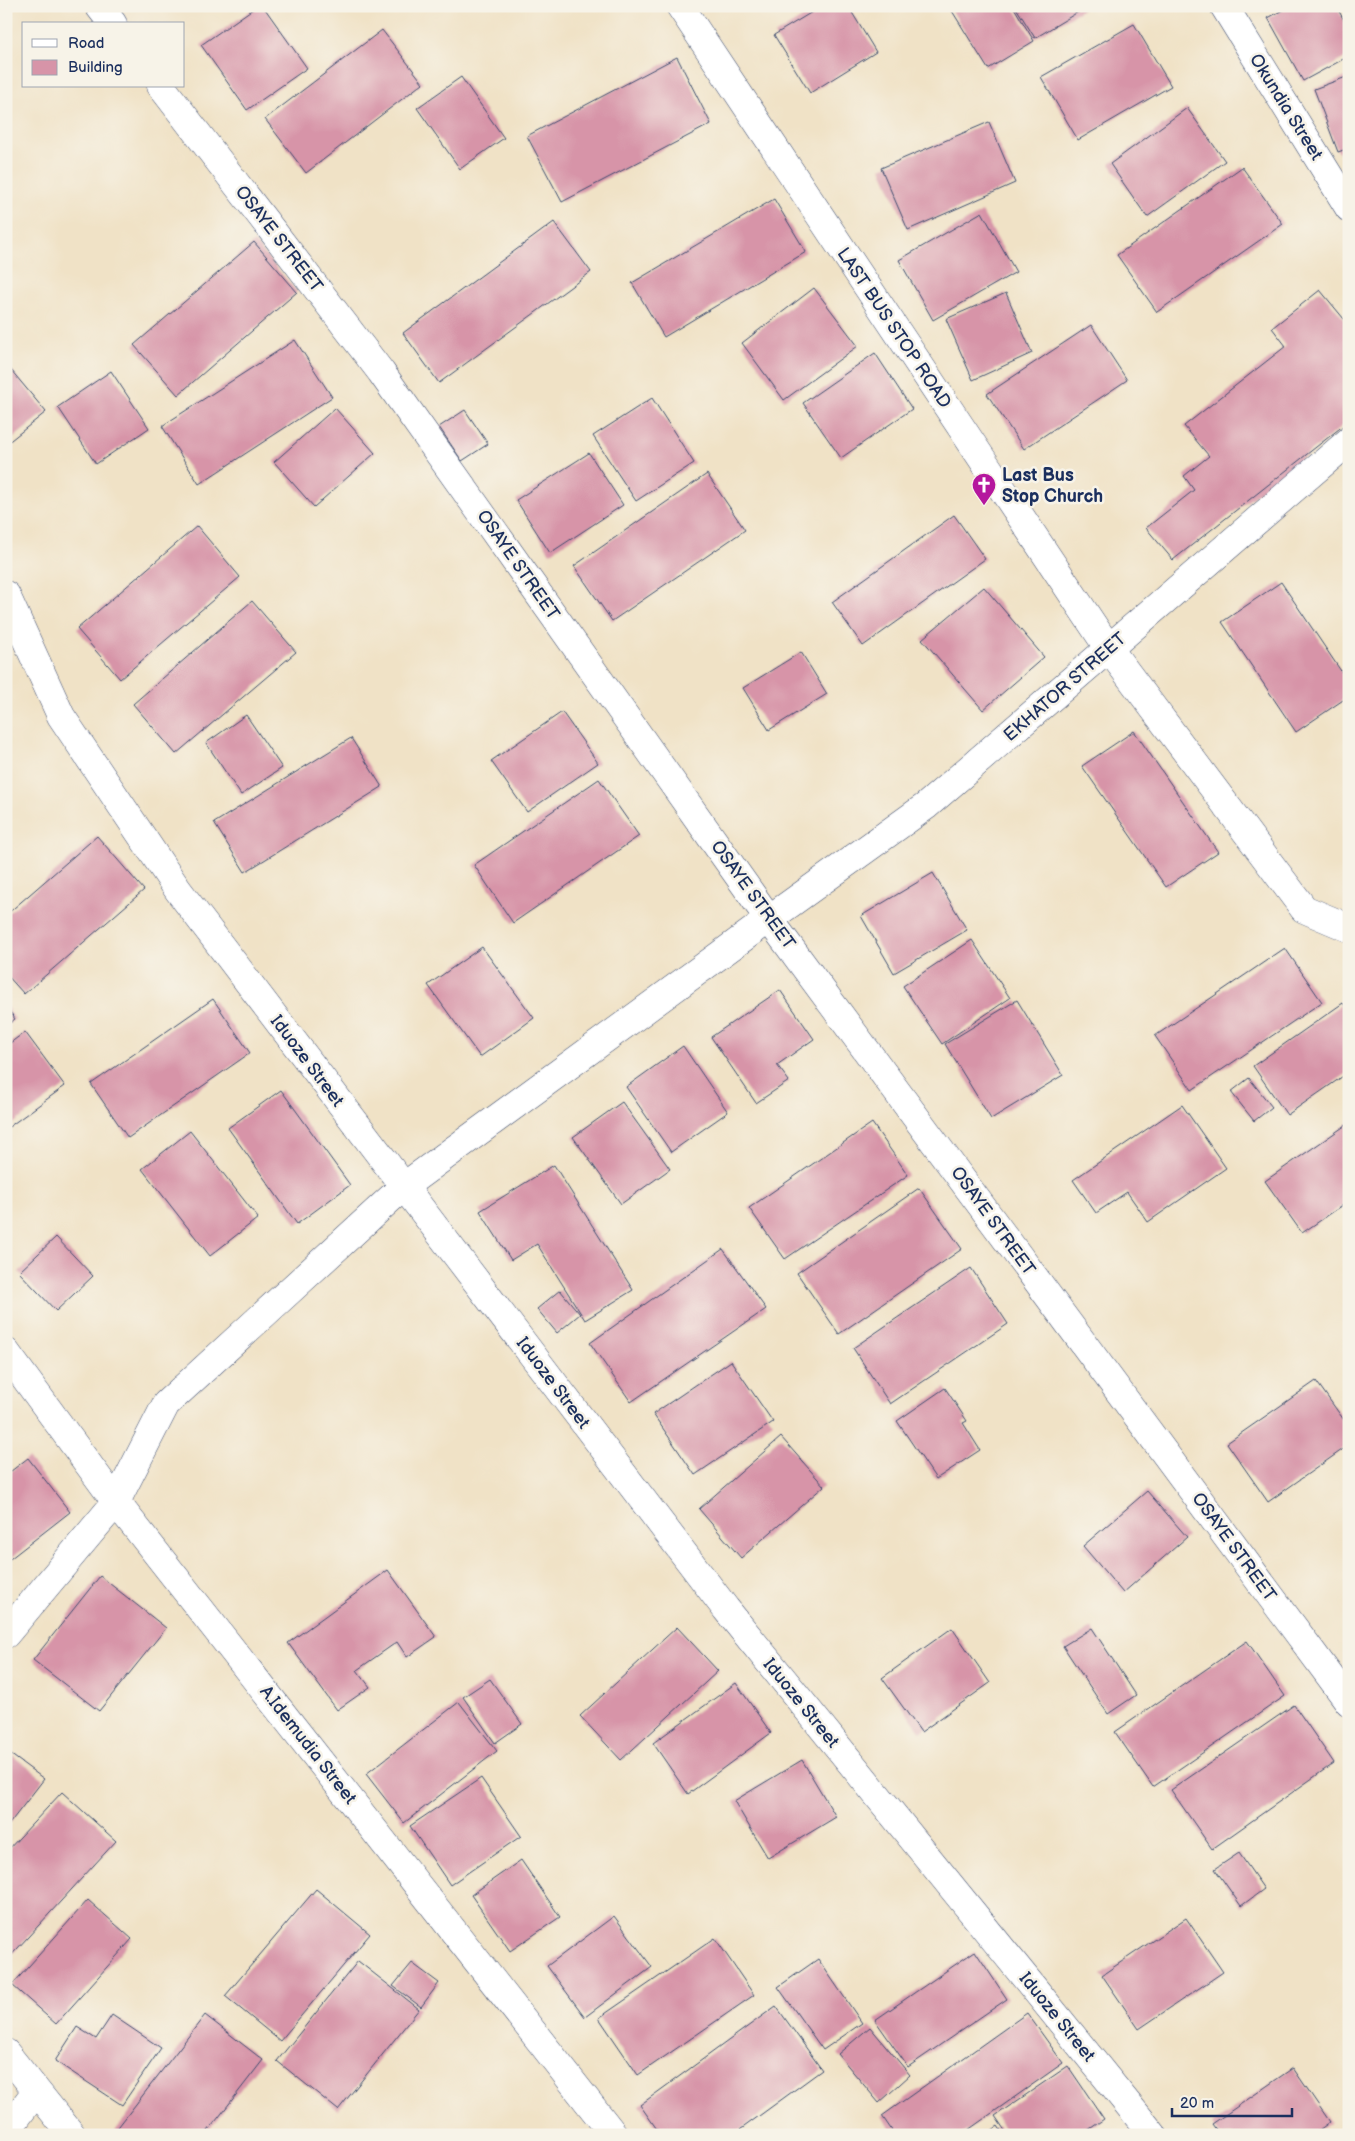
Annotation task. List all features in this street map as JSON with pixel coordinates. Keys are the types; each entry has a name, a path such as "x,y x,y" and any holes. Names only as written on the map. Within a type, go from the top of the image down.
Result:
{"street":[{"path":"99,6 111,22"},
{"name":"LAST BUS STOP ROAD","path":"680,6 1109,649 1304,909 1349,928"},
{"name":"Okundia Street","path":"1224,6 1349,208"},
{"name":"OSAYE STREET","path":"163,88 381,372 769,918 1349,1702"},
{"name":"EKHATOR STREET","path":"6,1634 116,1502 166,1404 403,1187 769,918 926,806 1349,441"},
{"name":"Iduoze Street","path":"6,595 61,716 178,890 726,1609 1153,2135"},
{"name":"A.Idemudia Street","path":"6,1352 116,1502 614,2135"},
{"path":"6,2053 72,2135"},
{"path":"6,2132 36,2091"}],"building":[{"path":"257,6 263,6 307,68 247,110 201,45"},
{"path":"822,6 848,6 876,52 810,93 774,35"},
{"path":"949,6 1013,6 1034,41 988,69"},
{"path":"1015,6 1088,6 1035,38"},
{"path":"1290,6 1336,6 1349,29 1349,56 1303,81 1268,18"},
{"path":"1134,24 1171,86 1078,140 1041,77"},
{"path":"382,30 423,83 306,173 265,119"},
{"path":"677,57 711,124 562,202 527,136"},
{"path":"1349,76 1349,148 1338,152 1314,89"},
{"path":"461,77 504,138 460,169 417,108"},
{"path":"1187,108 1225,161 1147,217 1110,164"},
{"path":"989,122 1015,183 908,230 881,168"},
{"path":"1242,167 1283,224 1157,312 1117,255"},
{"path":"774,199 806,252 664,337 632,283"},
{"path":"982,212 1016,272 933,320 899,260"},
{"path":"554,222 591,272 439,383 403,333"},
{"path":"254,242 297,292 178,395 134,345"},
{"path":"814,288 858,346 784,400 742,343"},
{"path":"1320,290 1349,325 1349,421 1173,560 1146,528 1194,490 1184,476 1209,456 1184,426 1286,346 1272,328"},
{"path":"1006,293 1032,353 973,380 946,319"},
{"path":"1091,325 1127,380 1024,449 987,394"},
{"path":"295,340 332,397 199,484 162,426"},
{"path":"875,353 912,409 841,458 803,403"},
{"path":"6,364 46,412 6,444"},
{"path":"111,371 149,428 96,464 58,407"},
{"path":"652,398 694,463 636,501 593,436"},
{"path":"335,408 375,453 314,507 274,462"},
{"path":"465,410 488,444 462,461 439,427"},
{"path":"589,453 623,505 550,553 516,500"},
{"path":"707,474 745,530 612,621 574,566"},
{"path":"954,515 985,559 863,646 832,602"},
{"path":"197,526 240,577 120,679 77,629"},
{"path":"1281,582 1349,683 1349,696 1296,732 1222,622"},
{"path":"984,587 1044,657 983,710 922,639"},
{"path":"252,601 296,652 176,754 133,704"},
{"path":"801,652 827,694 769,730 743,688"},
{"path":"562,712 598,763 527,812 491,761"},
{"path":"246,715 282,768 241,795 206,743"},
{"path":"1134,731 1218,852 1166,887 1082,766"},
{"path":"351,738 382,787 245,872 214,823"},
{"path":"599,779 639,836 513,923 474,865"},
{"path":"97,836 144,890 24,994 6,974 6,915"},
{"path":"933,873 967,930 894,973 861,916"},
{"path":"972,940 1010,998 942,1044 903,986"},
{"path":"482,947 534,1018 480,1057 428,985"},
{"path":"1285,948 1322,1002 1192,1090 1155,1036"},
{"path":"780,990 814,1039 777,1065 789,1081 756,1103 711,1037"},
{"path":"213,999 250,1053 128,1138 91,1084"},
{"path":"1017,1000 1063,1075 991,1119 945,1044"},
{"path":"1343,1003 1349,1011 1349,1072 1287,1115 1253,1066"},
{"path":"6,1006 15,1019 6,1026"},
{"path":"25,1032 65,1086 6,1129 6,1046"},
{"path":"683,1046 728,1112 671,1152 626,1087"},
{"path":"1249,1078 1272,1107 1254,1121 1231,1092"},
{"path":"281,1090 350,1185 297,1224 228,1128"},
{"path":"622,1102 670,1169 621,1204 573,1137"},
{"path":"1182,1105 1226,1168 1148,1222 1127,1192 1096,1213 1073,1180"},
{"path":"872,1123 908,1175 785,1259 749,1208"},
{"path":"1349,1123 1349,1201 1302,1233 1265,1181"},
{"path":"190,1131 258,1218 210,1256 142,1169"},
{"path":"554,1165 633,1290 585,1320 537,1244 511,1260 480,1211"},
{"path":"919,1188 962,1249 839,1334 797,1273"},
{"path":"56,1237 93,1276 56,1311 19,1272"},
{"path":"723,1249 766,1309 631,1402 590,1343"},
{"path":"971,1268 1008,1324 890,1404 853,1348"},
{"path":"560,1290 580,1314 557,1333 537,1309"},
{"path":"731,1361 773,1422 695,1475 653,1414"},
{"path":"1316,1381 1349,1427 1349,1445 1268,1502 1227,1443"},
{"path":"945,1388 967,1421 963,1423 980,1450 936,1479 897,1421"},
{"path":"781,1437 824,1486 741,1558 699,1509"},
{"path":"28,1458 70,1512 6,1562 6,1475"},
{"path":"1147,1491 1187,1537 1123,1593 1083,1546"},
{"path":"388,1570 436,1637 407,1657 397,1642 357,1670 370,1687 337,1710 288,1643"},
{"path":"100,1576 166,1628 99,1711 33,1660"},
{"path":"677,1627 718,1671 621,1760 580,1716"},
{"path":"952,1628 990,1683 921,1732 882,1678"},
{"path":"1092,1628 1136,1695 1108,1714 1063,1646"},
{"path":"1247,1641 1285,1696 1153,1787 1115,1732"},
{"path":"490,1679 522,1724 495,1743 463,1697"},
{"path":"736,1683 771,1733 688,1794 653,1743"},
{"path":"459,1702 497,1751 404,1823 366,1774"},
{"path":"1294,1705 1334,1763 1212,1849 1171,1790"},
{"path":"6,1751 44,1779 6,1828"},
{"path":"802,1760 836,1817 768,1858 734,1801"},
{"path":"481,1778 521,1836 450,1885 410,1826"},
{"path":"62,1792 116,1841 6,1961 6,1852"},
{"path":"1239,1853 1264,1889 1241,1906 1215,1869"},
{"path":"521,1860 560,1917 510,1951 471,1895"},
{"path":"316,1889 370,1934 280,2041 225,1996"},
{"path":"88,1900 132,1939 56,2024 12,1985"},
{"path":"614,1916 652,1967 585,2017 547,1966"},
{"path":"1186,1918 1223,1972 1139,2029 1102,1975"},
{"path":"715,1938 754,1995 638,2075 599,2018"},
{"path":"975,1951 1007,1999 908,2067 875,2020"},
{"path":"818,1959 862,2023 823,2050 778,1987"},
{"path":"358,1961 419,2009 338,2110 277,2061"},
{"path":"412,1963 439,1983 421,2007 393,1986"},
{"path":"776,2006 822,2070 733,2135 661,2135 640,2105"},
{"path":"1027,2013 1063,2063 961,2135 895,2135 882,2116"},
{"path":"112,2015 161,2048 122,2105 55,2061 77,2027 96,2039"},
{"path":"205,2015 263,2060 205,2135 112,2135"},
{"path":"870,2027 910,2075 879,2103 838,2054"},
{"path":"1068,2066 1104,2119 1081,2135 1008,2135 995,2116"},
{"path":"1293,2068 1330,2122 1312,2135 1220,2135 1212,2124"},
{"path":"998,2126 1004,2135 985,2135"}],"place":[{"name":"Last Bus Stop Church","path":"984,506"}]}
